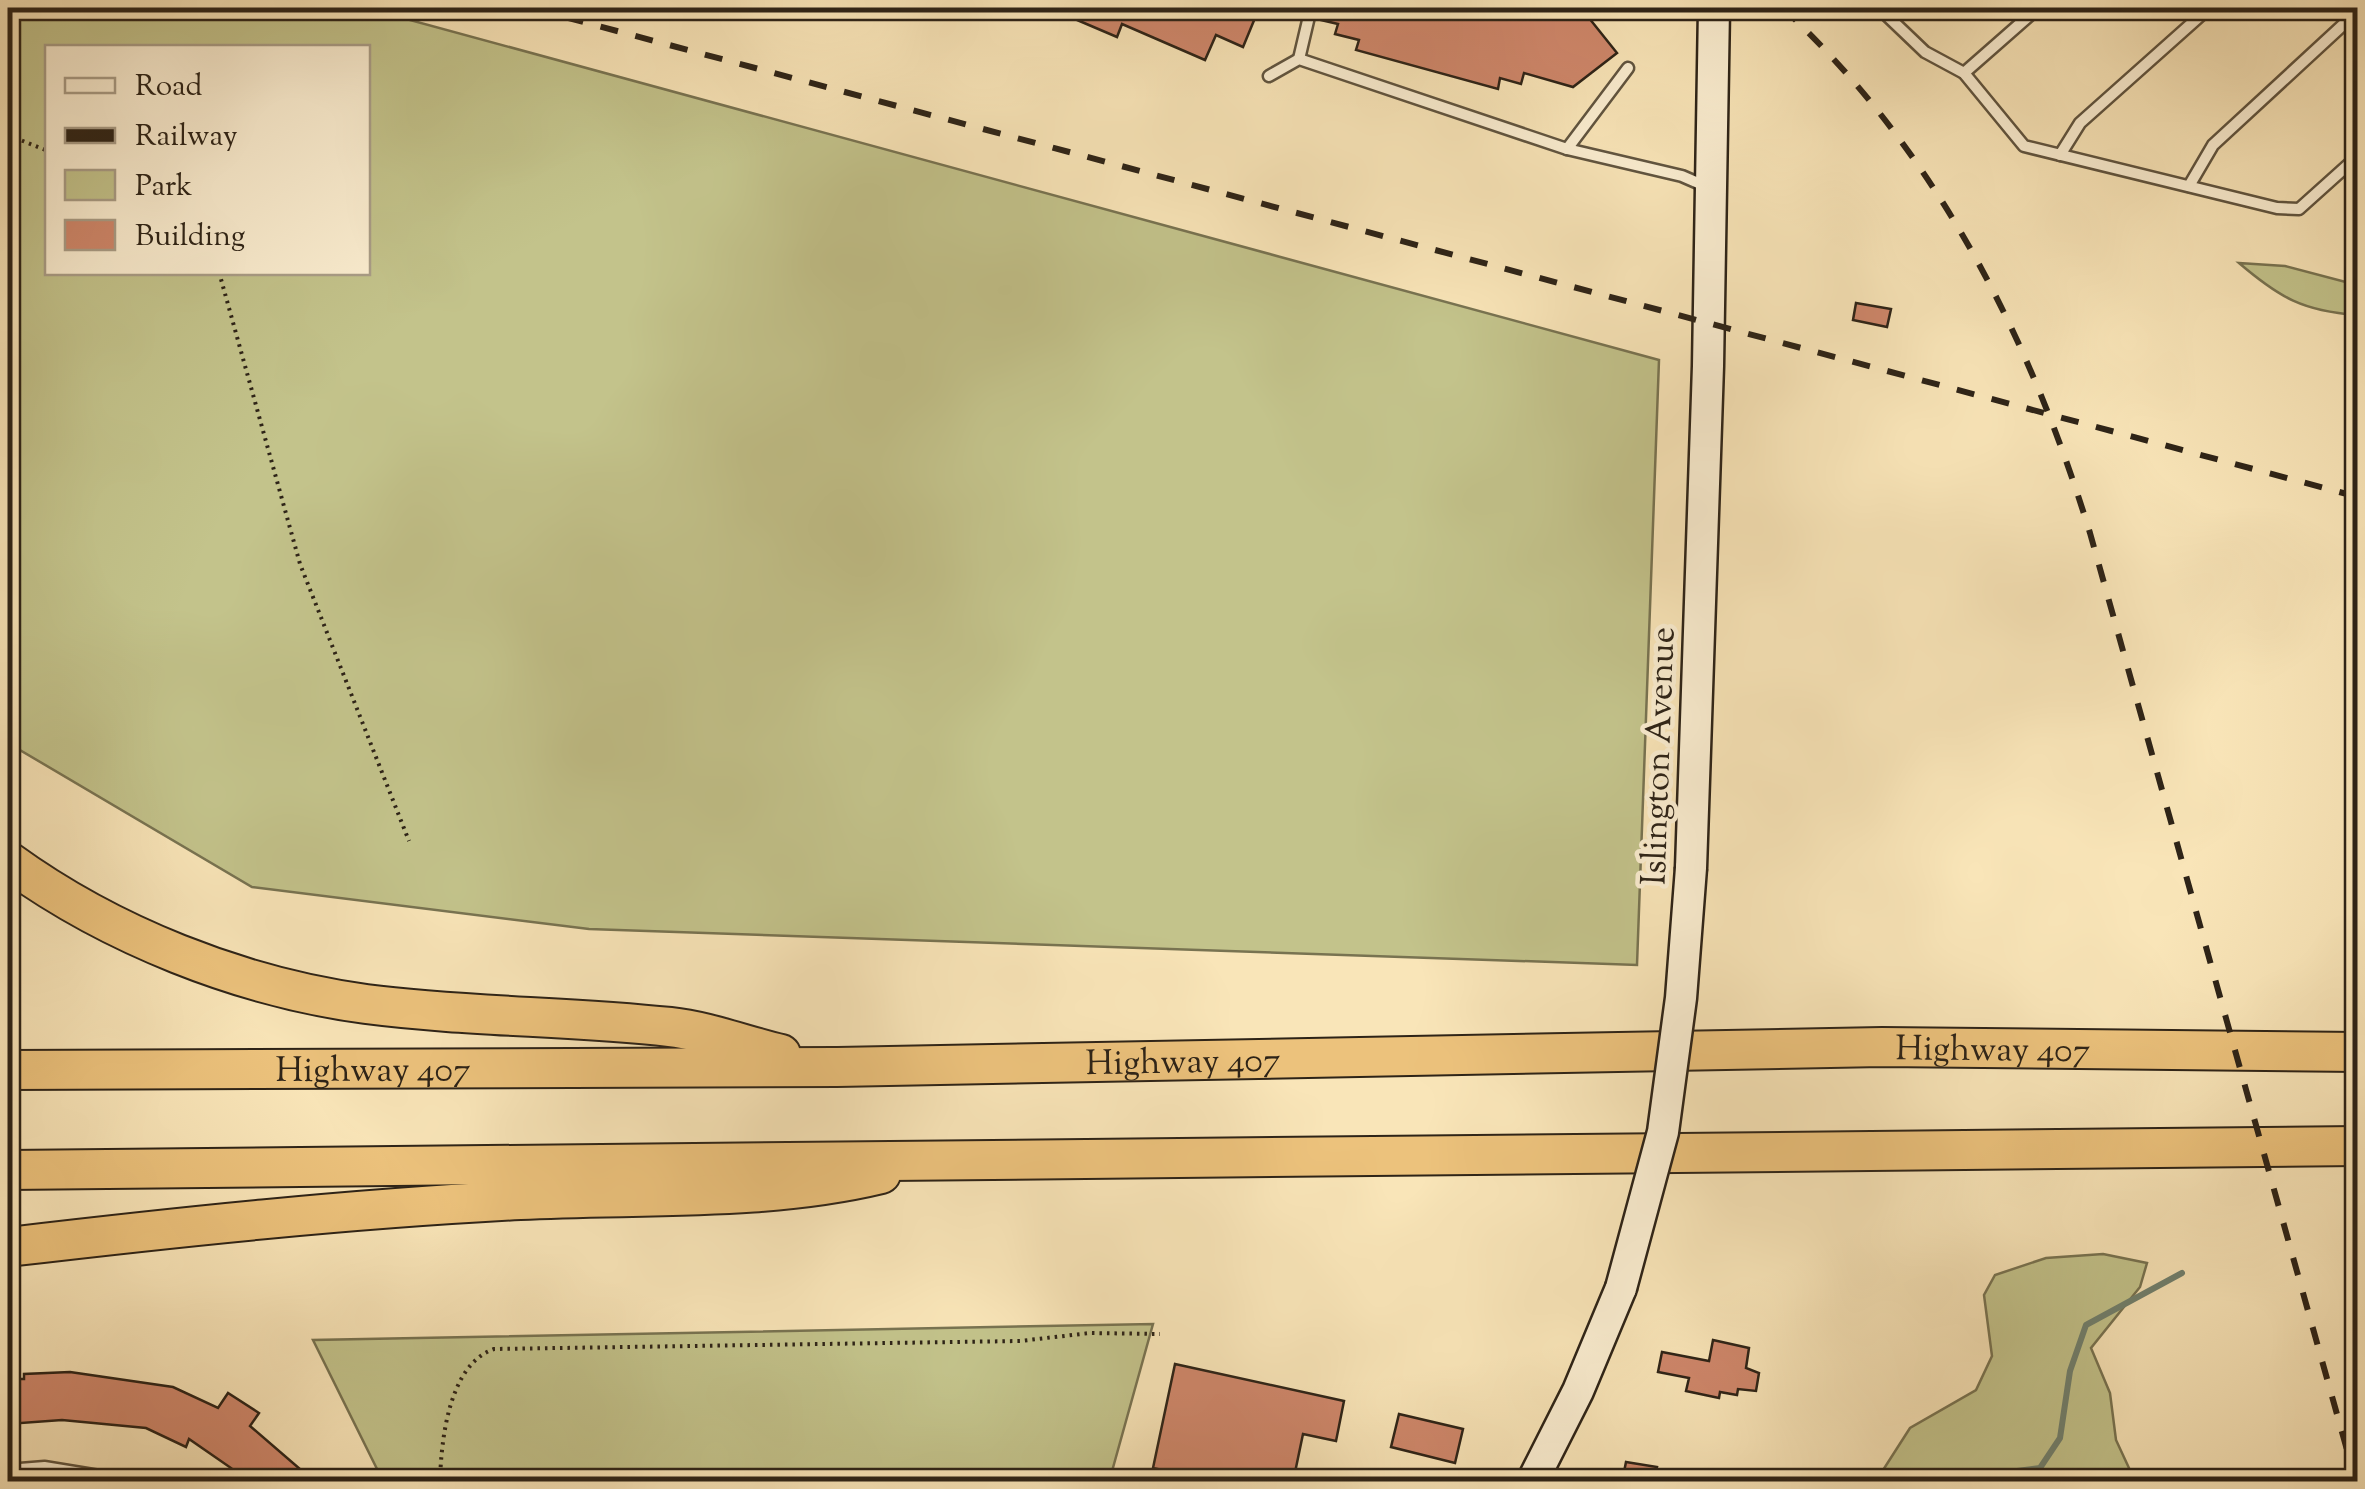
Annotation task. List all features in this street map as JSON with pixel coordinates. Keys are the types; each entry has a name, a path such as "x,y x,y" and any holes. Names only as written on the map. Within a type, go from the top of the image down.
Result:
{"highway":[{"path":"8,861 44,888 126,932 216,966 308,992 425,1010 674,1028 836,1067"},
{"name":"Highway 407","path":"8,1070 836,1067 1882,1047 2358,1052"},
{"path":"8,1170 2358,1146"},
{"path":"8,1247 136,1230 491,1202 818,1190 946,1158"}],"main road":[{"name":"Islington Avenue","path":"1532,1482 1578,1392 1621,1288 1662,1132 1681,998 1692,868 1714,8"}],"street":[{"path":"8,1474 45,1472 106,1482"}],"lane":[{"path":"1300,59 1311,8"},
{"path":"1880,8 1925,52 1964,73 2024,146 2277,208 2298,208 2358,156"},
{"path":"1964,73 2038,8"},
{"path":"2060,155 2080,123 2210,8"},
{"path":"2189,186 2214,145 2356,11"},
{"path":"1270,76 1300,59 1567,149 1682,176 1710,189"},
{"path":"1567,149 1628,68"}],"path":[{"path":"8,136 45,150"},
{"path":"220,275 300,564 409,840"},
{"path":"440,1482 442,1444 463,1376 477,1354 494,1349 1020,1342 1090,1333 1160,1334"}],"green space":[{"path":"8,8 366,8 1659,360 1637,965 589,929 252,887 8,743"},
{"path":"2239,263 2285,266 2357,285 2357,315 2293,301"},
{"path":"2103,1254 2147,1263 2140,1287 2091,1348 2110,1393 2116,1440 2135,1481 1876,1481 1910,1428 1976,1390 1992,1356 1984,1295 1995,1275 2046,1258"},
{"path":"1153,1324 1109,1482 383,1481 313,1340"}],"building":[{"path":"1049,8 1254,8 1255,18 1243,47 1216,35 1205,60 1122,24 1117,37"},
{"path":"1324,8 1581,8 1617,53 1573,87 1524,73 1521,84 1500,78 1498,89 1356,50 1359,40 1335,34 1338,24 1321,20"},
{"path":"1856,303 1891,309 1887,327 1853,320"},
{"path":"1713,1340 1749,1348 1746,1368 1759,1373 1756,1391 1738,1389 1737,1395 1720,1392 1719,1398 1686,1391 1689,1378 1658,1372 1662,1352 1709,1361"},
{"path":"1175,1364 1344,1401 1336,1441 1303,1434 1293,1482 1216,1482 1153,1468"},
{"path":"70,1372 173,1387 218,1408 228,1393 259,1413 250,1426 315,1482 241,1482 229,1471 231,1468 189,1439 186,1447 146,1428 62,1420 8,1424 8,1379 24,1379 24,1374"},
{"path":"1399,1414 1463,1429 1455,1463 1391,1447"},
{"path":"1626,1462 1657,1467 1654,1482 1622,1482"}],"waterway":[{"path":"1965,1482 1971,1477 2040,1468 2060,1438 2070,1371 2086,1325 2182,1273"}],"railway":[{"path":"531,8 2358,497"},
{"path":"1783,8 1838,63 1931,185 2006,318 2066,459 2356,1482"}]}
